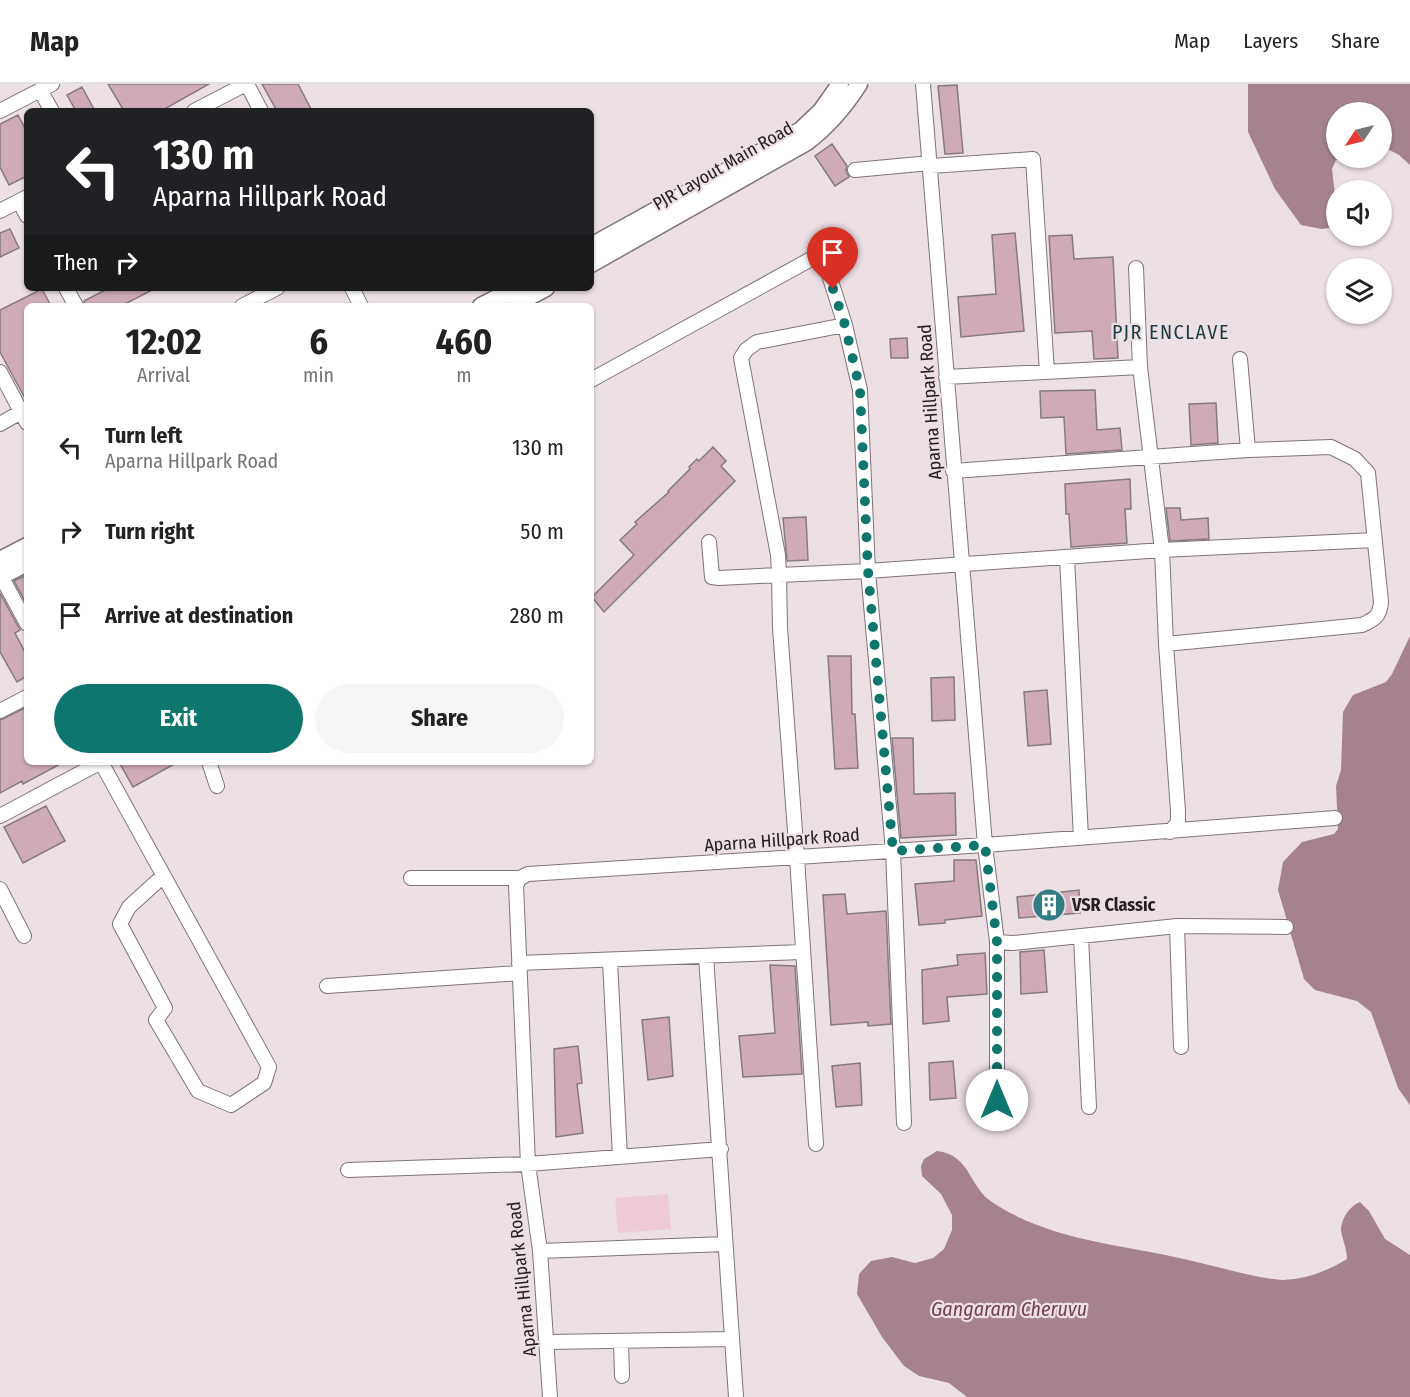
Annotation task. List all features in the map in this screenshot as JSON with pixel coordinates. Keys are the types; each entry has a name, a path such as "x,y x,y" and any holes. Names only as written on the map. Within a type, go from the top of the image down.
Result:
{"street":[{"path":"200,108 246,84 259,108"},
{"path":"594,244 801,130 821,111 840,84"},
{"name":"PJR Layout Main Road","path":"594,262 807,142 833,119 859,84"},
{"name":"Aparna Hillpark Road","path":"550,1397 540,1251 528,1164 516,885 520,878 528,874 985,845 923,84"},
{"path":"0,111 46,87 51,108"},
{"path":"855,170 1033,159 1047,372"},
{"path":"0,211 23,199"},
{"path":"594,378 822,253 845,325 860,390 868,571 893,851 904,1123"},
{"path":"1136,268 1140,367 1162,550 1178,811 1178,822 1170,832"},
{"path":"248,303 271,291"},
{"path":"487,303 510,291"},
{"path":"518,303 540,291"},
{"path":"816,1144 780,628 778,555 741,358 746,350 757,342 845,325"},
{"path":"1240,359 1248,450"},
{"path":"946,377 1140,367"},
{"path":"0,372 24,418 0,424"},
{"path":"953,471 1248,450 1331,447 1355,459 1368,473 1381,602 1376,619 1362,625 1166,644"},
{"path":"710,542 712,577 719,579 1162,550 1375,540"},
{"path":"0,571 24,549"},
{"path":"1066,557 1081,838"},
{"path":"0,571 24,564"},
{"path":"0,571 24,618"},
{"path":"0,711 24,699"},
{"path":"0,816 95,765"},
{"path":"103,765 269,1066 264,1083 231,1105 198,1091 156,1020 165,1008 120,924 129,907 163,876"},
{"path":"210,765 217,786"},
{"path":"997,1100 997,942 985,845 1335,818"},
{"path":"411,878 520,878"},
{"path":"0,889 24,936"},
{"path":"997,942 1013,943 1177,926 1286,927"},
{"path":"1177,926 1181,1047"},
{"path":"1081,936 1089,1107"},
{"path":"327,986 610,960 802,952"},
{"path":"706,956 721,1149 736,1397"},
{"path":"610,960 620,1157"},
{"path":"348,1170 528,1164 721,1149"},
{"path":"540,1251 725,1244"},
{"path":"547,1342 732,1339"},
{"path":"621,1341 622,1376"}],"shaded area":[{"path":"668,1194 671,1229 618,1233 615,1198"}],"water":[{"path":"1248,84 1410,84 1410,165 1392,151 1392,102 1326,102 1326,168 1332,168 1333,180 1326,180 1326,228 1301,225 1275,189 1248,132"},
{"path":"1410,636 1410,1105 1398,1088 1371,1012 1357,1001 1315,990 1304,979 1278,890 1283,862 1302,842 1334,834 1338,829 1336,786 1341,770 1343,712 1353,695 1386,682"},
{"name":"Gangaram Cheruvu","path":"937,1151 957,1158 978,1188 992,1202 1037,1225 1085,1239 1278,1280 1309,1276 1347,1259 1341,1232 1343,1220 1347,1212 1360,1202 1369,1211 1385,1239 1410,1255 1410,1397 967,1397 949,1383 919,1376 904,1366 882,1337 857,1294 859,1274 871,1261 892,1257 915,1263 933,1258 944,1249 952,1230 952,1215 941,1194 922,1176 921,1166 924,1159"}],"building":[{"path":"108,84 209,84 166,108 122,108"},
{"path":"262,84 298,84 310,108 275,108"},
{"path":"957,85 963,153 945,154 938,86"},
{"path":"82,87 93,108 74,108 67,95"},
{"path":"18,115 24,126 24,178 9,185 0,167 0,124"},
{"path":"832,144 847,166 846,171 849,177 835,186 815,156"},
{"path":"10,229 19,248 0,257 0,233"},
{"path":"1015,233 1024,331 961,337 958,297 996,294 992,235"},
{"path":"1072,235 1074,259 1113,257 1118,358 1094,359 1092,331 1055,333 1049,236"},
{"path":"38,291 43,291 49,303 24,303 24,396 0,352 0,310"},
{"path":"103,291 150,291 127,303 84,303 84,301"},
{"path":"907,338 908,358 891,358 890,339"},
{"path":"1095,390 1097,430 1120,428 1122,450 1066,454 1064,417 1041,418 1040,391"},
{"path":"1216,403 1218,443 1191,445 1189,404"},
{"path":"713,447 726,461 721,466 735,481 604,612 594,600 594,595 634,555 620,540 637,524 635,522 669,492 697,459 699,461"},
{"path":"1130,479 1131,509 1125,509 1127,543 1071,547 1069,514 1066,514 1065,484"},
{"path":"1166,508 1180,508 1181,520 1208,518 1209,539 1170,541"},
{"path":"806,517 808,560 787,561 783,518"},
{"path":"24,576 24,599 14,581"},
{"path":"0,593 20,630 15,633 24,650 24,678 17,682 0,652"},
{"path":"828,656 851,656 852,714 855,714 858,768 835,769"},
{"path":"954,677 955,720 932,721 931,678"},
{"path":"1047,690 1051,744 1028,746 1024,692"},
{"path":"24,708 24,765 58,765 23,784 22,781 0,793 0,720"},
{"path":"892,738 913,738 914,794 955,793 956,835 901,838"},
{"path":"121,765 173,765 133,787"},
{"path":"46,806 65,841 23,863 4,827"},
{"path":"954,860 976,860 982,916 919,925 915,884 954,881"},
{"name":"VSR Classic","path":"1079,890 1080,913 1019,918 1017,897"},
{"path":"845,894 847,914 886,911 891,1024 868,1026 868,1022 831,1025 823,895"},
{"path":"1044,950 1047,992 1021,994 1020,952"},
{"path":"985,953 987,994 947,997 949,1021 923,1024 922,970 958,965 957,955"},
{"path":"770,965 795,966 802,1074 743,1077 739,1036 775,1033"},
{"path":"669,1017 673,1076 648,1080 642,1020"},
{"path":"578,1046 582,1083 577,1084 583,1133 556,1137 554,1049"},
{"path":"953,1061 956,1098 930,1100 929,1063"},
{"path":"860,1063 862,1105 836,1107 832,1066"}],"place":[{"name":"VSR Classic","path":"1049,905"}],"district":[{"name":"PJR ENCLAVE","path":"1171,332"}],"route":[{"path":"833,289 845,325 860,390 868,571 893,851 985,845 997,942 997,1100"}]}
